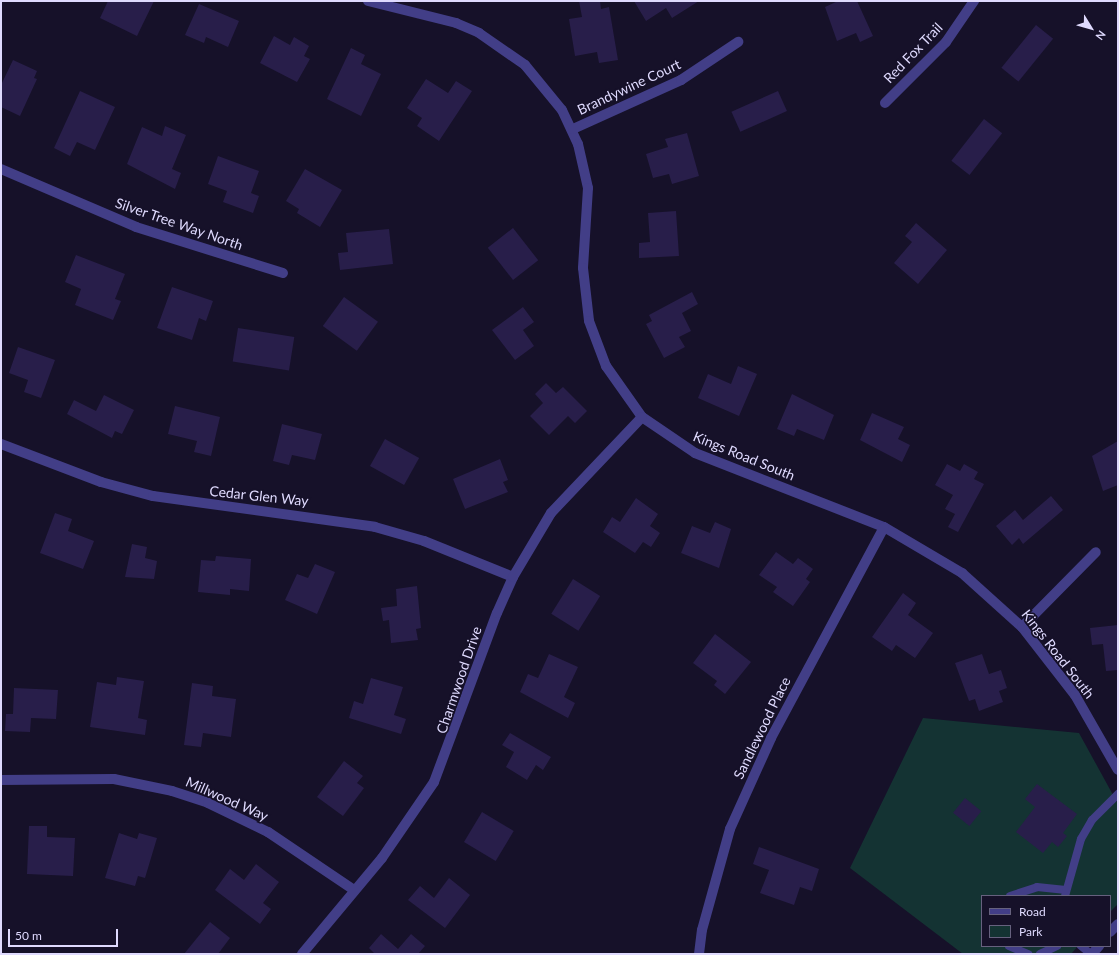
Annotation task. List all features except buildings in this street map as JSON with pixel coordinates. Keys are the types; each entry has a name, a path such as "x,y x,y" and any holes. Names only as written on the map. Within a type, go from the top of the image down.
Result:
{"street":[{"name":"Kings Road South","path":"368,1 456,23 502,46 546,86 573,129 588,188 583,268 589,321 606,366 642,417 695,453 884,527 962,573 1022,627 1075,694 1118,770"},
{"name":"Red Fox Trail","path":"884,103 946,42 974,1"},
{"name":"Brandywine Court","path":"573,129 674,83 738,42"},
{"name":"Silver Tree Way North","path":"1,169 136,227 283,273"},
{"name":"Charmwood Drive","path":"302,954 382,858 434,782 513,577 551,513 574,485 642,417"},
{"name":"Cedar Glen Way","path":"1,444 101,482 153,496 375,527 424,541 513,577"},
{"name":"Sandlewood Place","path":"699,954 702,930 730,829 770,738 884,527"},
{"path":"1022,627 1096,552"},
{"name":"Millwood Way","path":"1,780 114,779 172,791 208,803 268,832 354,890"}],"lane":[{"path":"1013,895 1037,887 1065,893 1081,839 1092,820 1118,794"},
{"path":"1011,947 1028,954"},
{"path":"1040,954 1054,947"},
{"path":"1082,947 1092,954"}],"green space":[{"path":"923,718 1079,733 1118,804 1118,904 1111,911 1111,895 981,895 981,947 1077,947 1071,954 963,954 850,868"}]}
